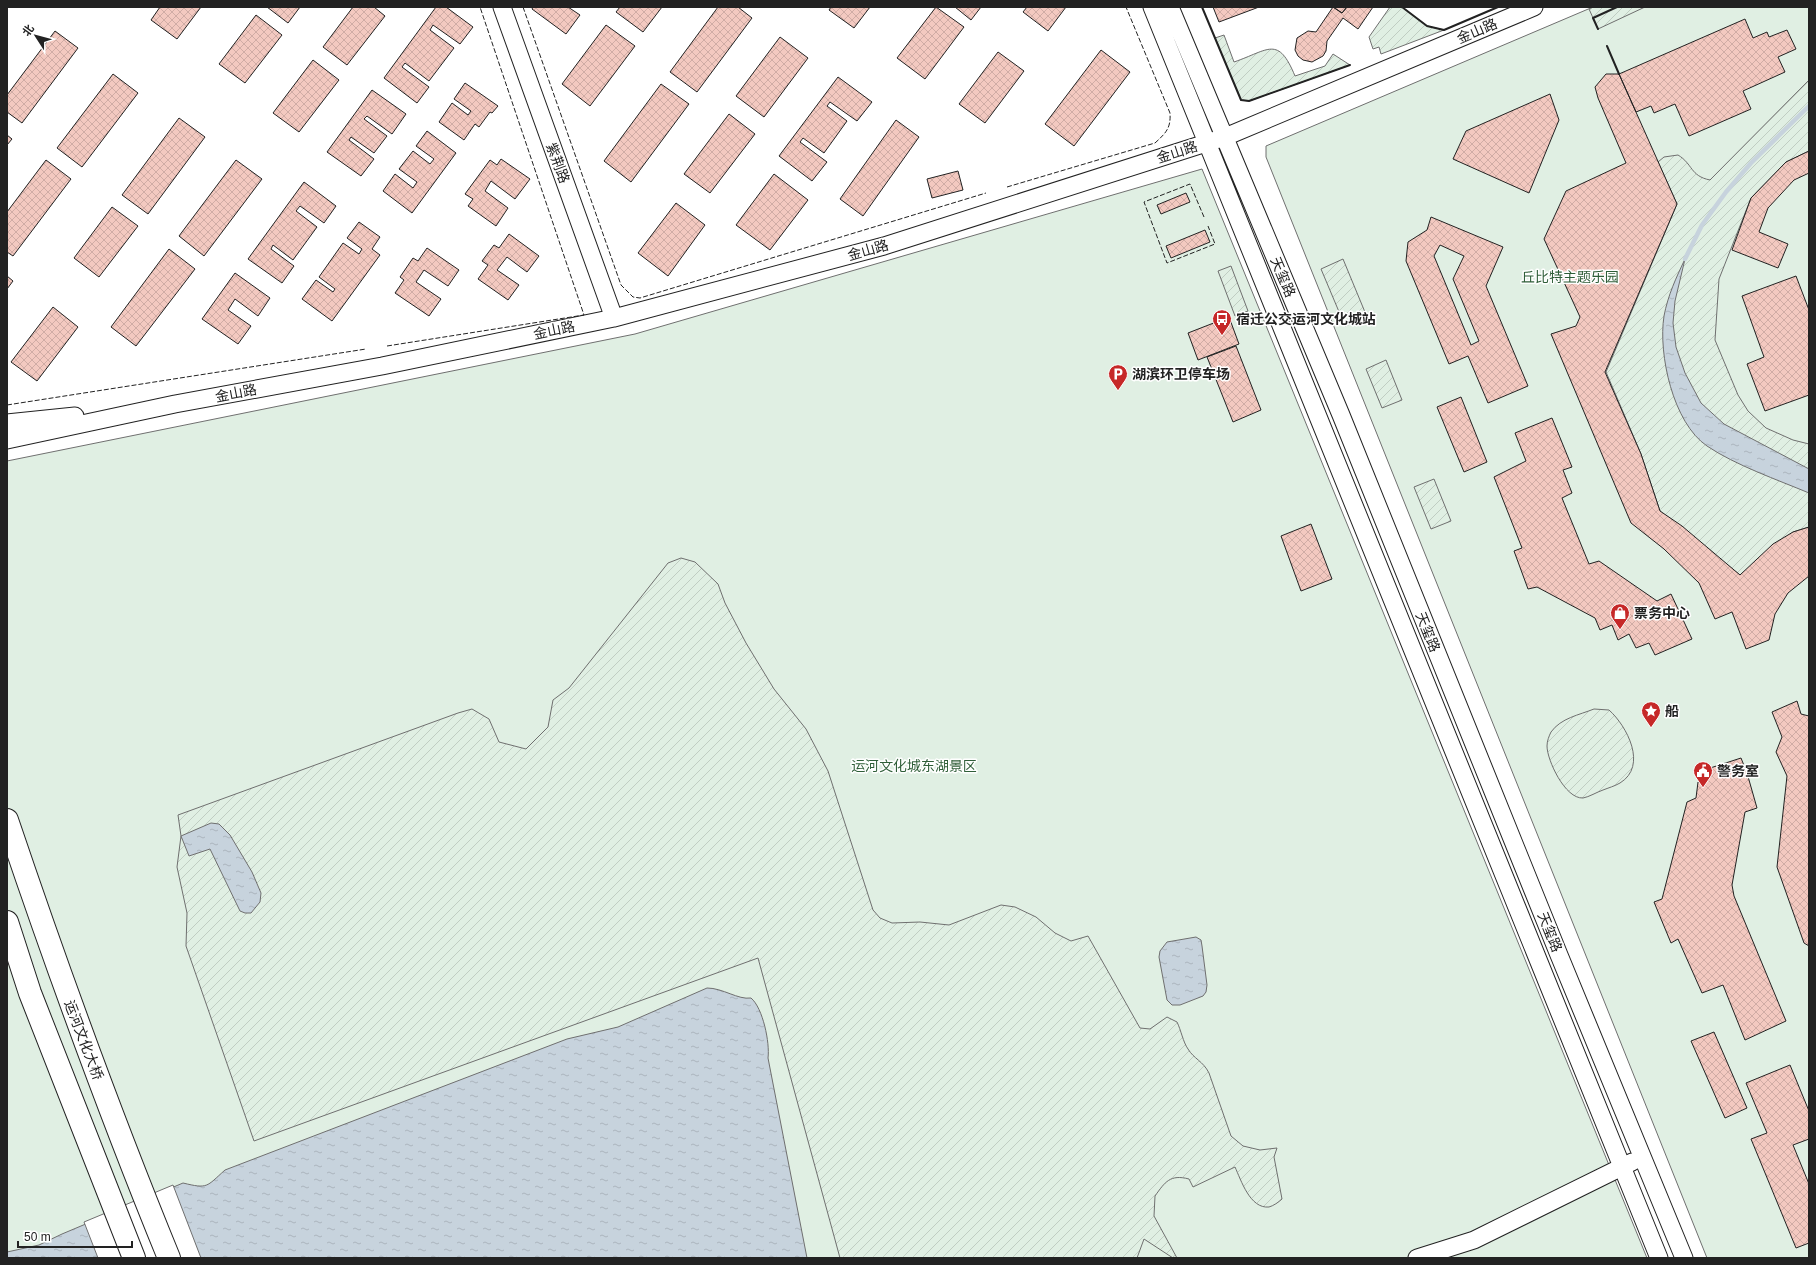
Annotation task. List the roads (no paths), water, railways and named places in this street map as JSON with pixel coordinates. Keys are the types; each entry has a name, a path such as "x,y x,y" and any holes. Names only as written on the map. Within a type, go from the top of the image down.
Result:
{"highway":[{"name":"运河文化大桥","path":"7,820 54,960 136,1176 169,1258"},
{"path":"7,922 30,993 134,1258"}],"street":[{"name":"紫荆路","path":"502,7 614,318"},
{"name":"天玺路","path":"1152,7 1659,1258"},
{"name":"天玺路","path":"1170,7 1341,415 1556,947 1684,1258"},
{"name":"金山路","path":"7,440 175,404 382,366 614,318 884,246 1225,137 1534,7"},
{"name":"金山路","path":"7,423 175,404"},
{"path":"1417,1258 1474,1240 1643,1156"}],"water":[{"path":"1685,259 1675,301 1673,323 1676,347 1685,373 1701,403 1724,424 1809,469 1809,493 1730,460 1707,446 1695,435 1685,421 1670,387 1663,349 1663,332 1664,316 1668,301 1675,280"},
{"path":"211,823 219,824 230,835 252,872 261,893 260,902 251,913 240,911 210,849 189,856 181,836"},
{"path":"1196,937 1201,940 1207,985 1206,992 1203,996 1180,1005 1172,1005 1167,1000 1159,957 1160,951 1167,942"},
{"path":"707,988 741,997 751,998 759,1009 762,1017 767,1035 768,1058 807,1258 7,1258 7,1252 39,1245 183,1183 197,1186 206,1185 225,1170 567,1039 618,1027"}],"waterway":[{"path":"1685,259 1702,225 1726,192 1751,163 1809,106"}],"place":[{"name":"宿迁公交运河文化城站","path":"1222,336"},
{"name":"湖滨环卫停车场","path":"1118,391"},
{"name":"票务中心","path":"1620,630"},
{"name":"船","path":"1651,728"},
{"name":"警务室","path":"1703,788"}],"park label":[{"name":"丘比特主题乐园","path":"1570,277"},
{"name":"运河文化城东湖景区","path":"914,766"}]}
